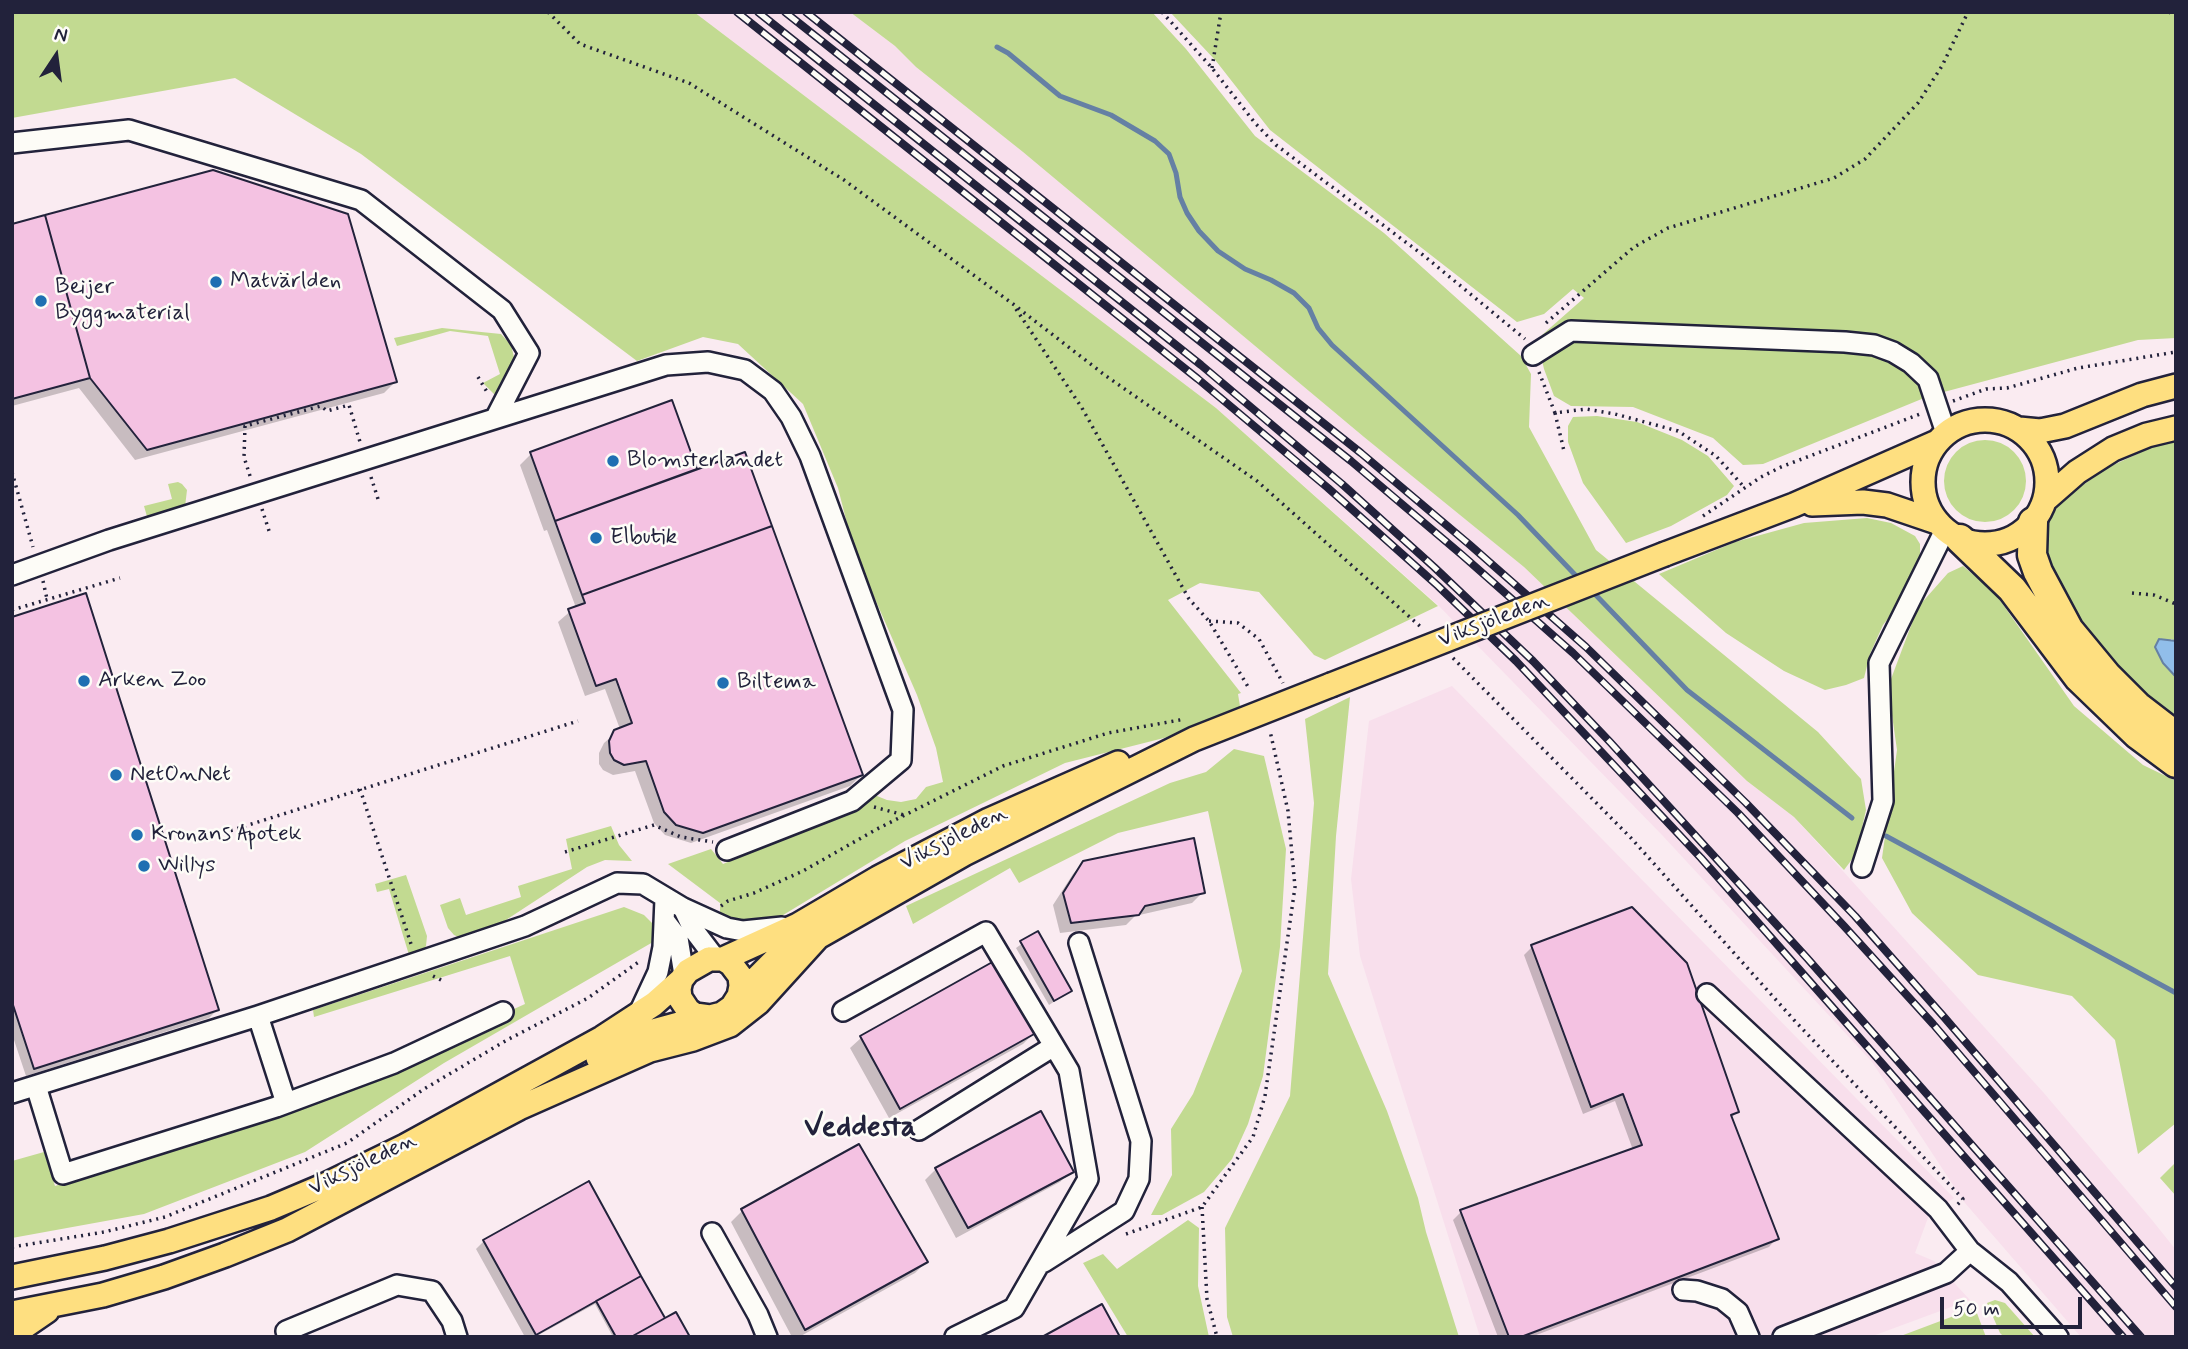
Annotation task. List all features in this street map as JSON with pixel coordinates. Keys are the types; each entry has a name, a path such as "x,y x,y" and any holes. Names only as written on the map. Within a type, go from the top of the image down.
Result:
{"highway":[{"path":"2039,511 2032,555 2038,572 2070,630 2107,676 2137,706 2176,736"},
{"path":"1948,530 2011,589 2079,678 2137,734 2176,763"}],"main road":[{"path":"2176,386 2142,395 2065,426 2040,431 2019,429 2002,422 1983,419 1958,426 1942,438 1926,461 1922,482 1926,504 1948,530 1971,543 1994,544 2015,537 2077,472 2113,449 2147,435 2176,428"},
{"path":"2019,429 2034,443 2044,460 2048,480 2039,511"},
{"name":"Viksjöleden","path":"739,996 808,931 937,845 1024,803 1150,751 1194,728 1331,685 1794,505 1942,438"},
{"name":"Viksjöleden","path":"1794,505 1863,502 1887,505 1948,530"},
{"name":"Viksjöleden","path":"719,958 808,931"},
{"name":"Viksjöleden","path":"12,1313 53,1306 164,1277 286,1230 519,1108 650,1050 693,1039 730,1025 758,1003 808,931"},
{"path":"719,958 731,964 740,976 739,996 727,1011 716,1016 704,1017 691,1013 682,1003 679,994 683,978 698,963 719,958"},
{"name":"Viksjöleden","path":"12,1277 105,1258 170,1241 271,1208 323,1186 405,1146 603,1038 637,1016 683,978"},
{"name":"Viksjöleden","path":"519,1108 560,1080 642,1034 704,1017"},
{"path":"12,1335 53,1306"}],"street":[{"path":"12,143 130,130 361,200 502,310 529,353 496,417"},
{"path":"1533,355 1571,331 1874,345 1911,363 1928,379 1942,438"},
{"path":"12,575 109,540 666,365 708,362 746,370 773,391 792,417 810,456 903,710 901,760 852,801 727,850"},
{"path":"1862,867 1883,801 1879,663 1948,530"},
{"path":"12,1093 422,962 525,926 617,883 643,884 665,899 715,924 743,931 808,931"},
{"path":"637,1016 658,972 665,899"},
{"path":"683,908 694,929 719,958"},
{"path":"665,921 678,938 683,978"},
{"path":"843,1011 986,932 1069,1070 1088,1179 1014,1308 956,1337"},
{"path":"1040,1265 1124,1211 1139,1179 1141,1141 1079,943"},
{"path":"1707,994 1938,1209 1970,1251 2009,1282 2058,1337"},
{"path":"36,1086 62,1174 285,1103 394,1063 503,1012"},
{"path":"258,1016 285,1103"},
{"path":"919,1130 1054,1046"},
{"path":"712,1233 758,1315 767,1337"},
{"path":"1783,1337 1946,1273 1970,1251"},
{"path":"288,1337 286,1331 397,1286 432,1291 452,1321 457,1337"},
{"path":"1683,1290 1697,1291 1721,1299 1738,1312 1749,1337"}],"path":[{"path":"548,12 580,44 689,83 844,180 1106,376 1257,481 1429,635"},
{"path":"1162,12 1276,145 1423,255 1526,340 1555,413 1564,451"},
{"path":"1212,68 1221,12"},
{"path":"1545,323 1634,247 1668,228 1834,178 1865,159 1918,103 1942,66 1968,12"},
{"path":"2169,12 2176,16"},
{"path":"1013,304 1083,408 1189,599 1209,621 1250,690"},
{"path":"1968,395 1986,389 2007,388 2090,366 2176,352"},
{"path":"270,534 244,457 245,426 321,406 327,411 349,405 378,499"},
{"path":"1555,413 1586,410 1615,414 1678,431 1716,456 1745,488"},
{"path":"1700,518 1781,467 1917,415"},
{"path":"12,472 47,599"},
{"path":"12,610 120,578"},
{"path":"2132,593 2154,595 2176,604"},
{"path":"1209,621 1237,623 1259,639 1283,683 1293,679"},
{"path":"1450,654 1630,838 1794,1020 1963,1199 1957,1205 1961,1217"},
{"path":"1245,698 1257,693"},
{"path":"204,839 578,720"},
{"path":"715,910 728,901 754,893 803,870 904,815 1003,766 1108,733 1194,728"},
{"path":"1115,1238 1202,1207 1253,1137 1265,1096 1295,887 1288,811 1269,729"},
{"path":"360,789 414,951 434,977 443,981"},
{"path":"852,801 904,815"},
{"path":"565,852 654,825 681,837 698,842 711,842 727,850"},
{"path":"12,1247 104,1232 165,1217 347,1143 424,1088 507,1040 588,998 649,954"},
{"path":"1202,1207 1207,1300 1217,1337"}],"shaded area":[{"path":"694,12 850,12 895,46 916,67 1023,152 1524,567 1747,781 1794,817 2043,1092 2152,1220 2176,1250 2176,1337 2081,1337 1965,1203 1872,1062 1662,835 1438,605 1216,408"},
{"path":"1452,686 1954,1198 1929,1215 1915,1253 1934,1261 1970,1300 1870,1337 1480,1337 1360,956 1351,879 1369,721"}],"green space":[{"path":"12,12 694,12 1216,408 1438,606 1325,660 1314,655 1259,592 1200,583 1168,600 1241,693 1238,694 1241,712 1164,738 1065,763 905,841 770,923 757,927 720,920 720,903 668,864 711,849 723,864 857,808 872,794 901,802 916,799 926,787 943,782 936,748 917,695 854,551 838,488 803,404 738,344 703,337 637,361 361,154 235,78 12,118"},
{"path":"850,12 1152,12 1186,49 1255,136 1384,233 1521,356 1531,374 1529,427 1596,550 1818,732 1861,779 1866,810 1856,854 1844,870 1794,817 1747,781 1524,567 1023,152 916,67 895,46"},
{"path":"1170,12 2176,12 2176,338 2138,340 1929,396 1763,464 1743,465 1713,438 1633,407 1571,406 1554,396 1539,347 1542,335 1584,298 1573,289 1544,314 1517,322 1270,130 1216,61"},
{"path":"442,328 501,334 511,345 514,357 511,368 495,395 483,383 500,374 488,336 450,331 397,346 394,338"},
{"path":"1597,416 1637,422 1682,440 1708,456 1734,486 1727,495 1671,526 1626,543 1583,483 1568,442 1568,426 1573,417"},
{"path":"1985,440 2001,443 2014,452 2023,465 2026,481 2023,497 2014,510 2001,519 1985,522 1969,519 1956,510 1947,497 1944,481 1947,465 1956,452 1969,443"},
{"path":"2176,440 2176,641 2171,639 2163,663 2176,677 2176,723 2127,685 2086,632 2054,581 2046,553 2045,534 2050,517 2061,500 2109,467 2163,442"},
{"path":"178,482 187,490 185,507 148,520 144,506 172,499 168,484"},
{"path":"1867,518 1891,523 1915,536 1920,544 1920,560 1897,607 1883,625 1870,654 1864,678 1846,685 1825,690 1784,671 1726,633 1659,574 1735,542 1804,523"},
{"path":"1963,566 1995,593 2074,706 2143,765 2176,781 2176,1123 2138,1154 2115,1040 2072,996 1978,975 1912,913 1882,858 1897,750 1888,687 1918,607 1948,573"},
{"path":"1350,697 1336,836 1328,974 1387,1111 1418,1198 1459,1337 1233,1337 1227,1317 1225,1228 1290,1096 1314,803 1305,719"},
{"path":"1234,749 1264,756 1286,849 1280,947 1263,1076 1248,1124 1232,1159 1204,1192 1162,1215 1151,1215 1172,1175 1171,1129 1193,1094 1242,971 1208,811 1118,833 1019,883 1010,868 913,924 906,906 1170,783 1206,772"},
{"path":"611,826 619,845 632,861 605,860 587,867 483,935 463,939 448,928 440,905 460,898 466,915 521,897 518,886 572,869 566,839"},
{"path":"406,875 427,936 422,952 409,955 389,889 377,892 375,884"},
{"path":"624,907 644,915 652,923 653,942 444,1063 305,1152 144,1214 12,1238 12,1161 44,1152 55,1186 272,1118 525,1004 510,956 314,1017 313,1010"},
{"path":"2176,1162 2176,1196 2160,1178"},
{"path":"1188,1220 1199,1228 1198,1286 1209,1337 1128,1337 1083,1263 1103,1254 1117,1269"},
{"path":"1995,1300 2005,1303 2035,1337 2004,1337 1987,1303"},
{"path":"1975,1308 1986,1337 1898,1337"}],"water":[{"path":"2159,639 2176,641 2176,677 2163,663 2155,647"}],"building":[{"name":"Matvärlden","path":"213,170 348,214 397,382 147,450 90,378 45,215"},
{"name":"Beijer Byggmaterial","path":"45,215 90,378 12,399 12,224"},
{"name":"Blomsterlandet","path":"672,400 697,469 555,521 530,452"},
{"path":"745,452 772,526 582,595 555,521"},
{"name":"Biltema","path":"772,526 863,775 703,833 676,825 664,812 646,761 624,765 614,760 609,741 614,730 632,723 616,679 596,686 568,609 585,603 582,595"},
{"path":"86,593 219,1010 34,1069 12,1002 12,617"},
{"path":"1194,838 1205,893 1145,906 1139,915 1071,923 1063,893 1083,861"},
{"path":"1632,907 1687,963 1739,1112 1731,1115 1779,1239 1521,1337 1509,1337 1460,1210 1642,1145 1623,1094 1591,1107 1531,945"},
{"path":"1038,931 1072,991 1054,1001 1020,941"},
{"path":"996,960 1036,1033 900,1109 860,1036"},
{"path":"1041,1111 1074,1172 968,1228 935,1168"},
{"path":"859,1144 928,1262 805,1330 741,1209"},
{"path":"589,1181 641,1276 536,1335 483,1240"},
{"path":"641,1276 665,1318 631,1337 616,1337 596,1301"},
{"path":"1102,1304 1120,1337 1042,1337"},
{"path":"676,1312 690,1337 631,1337 665,1318"}],"waterway":[{"path":"997,47 1060,96 1111,115 1155,141 1169,154 1187,213 1218,251 1245,269 1294,293 1309,308 1318,328 1332,345 1518,515 1581,581"},
{"path":"1591,590 1687,690 1852,818"},
{"path":"1886,836 2176,993"}],"railway":[{"path":"737,12 1198,379 1328,488 1438,586 1516,661 1701,858 2123,1337"},
{"path":"758,12 1201,365 1342,484 1533,661 1807,958 2141,1337"},
{"path":"785,12 1351,461 1573,653 1738,813 1844,926 1933,1024 2176,1307"},
{"path":"806,12 1361,453 1586,647 1746,803 1855,916 2176,1287"}],"place":[{"name":"Matvärlden","path":"216,282"},
{"name":"Beijer Byggmaterial","path":"41,301"},
{"name":"Blomsterlandet","path":"613,461"},
{"name":"Elbutik","path":"596,538"},
{"name":"Arken Zoo","path":"84,681"},
{"name":"Biltema","path":"723,683"},
{"name":"NetOnNet","path":"116,775"},
{"name":"Kronans Apotek","path":"137,835"},
{"name":"Willys","path":"144,866"}],"district":[{"name":"Veddesta","path":"860,1129"}]}
